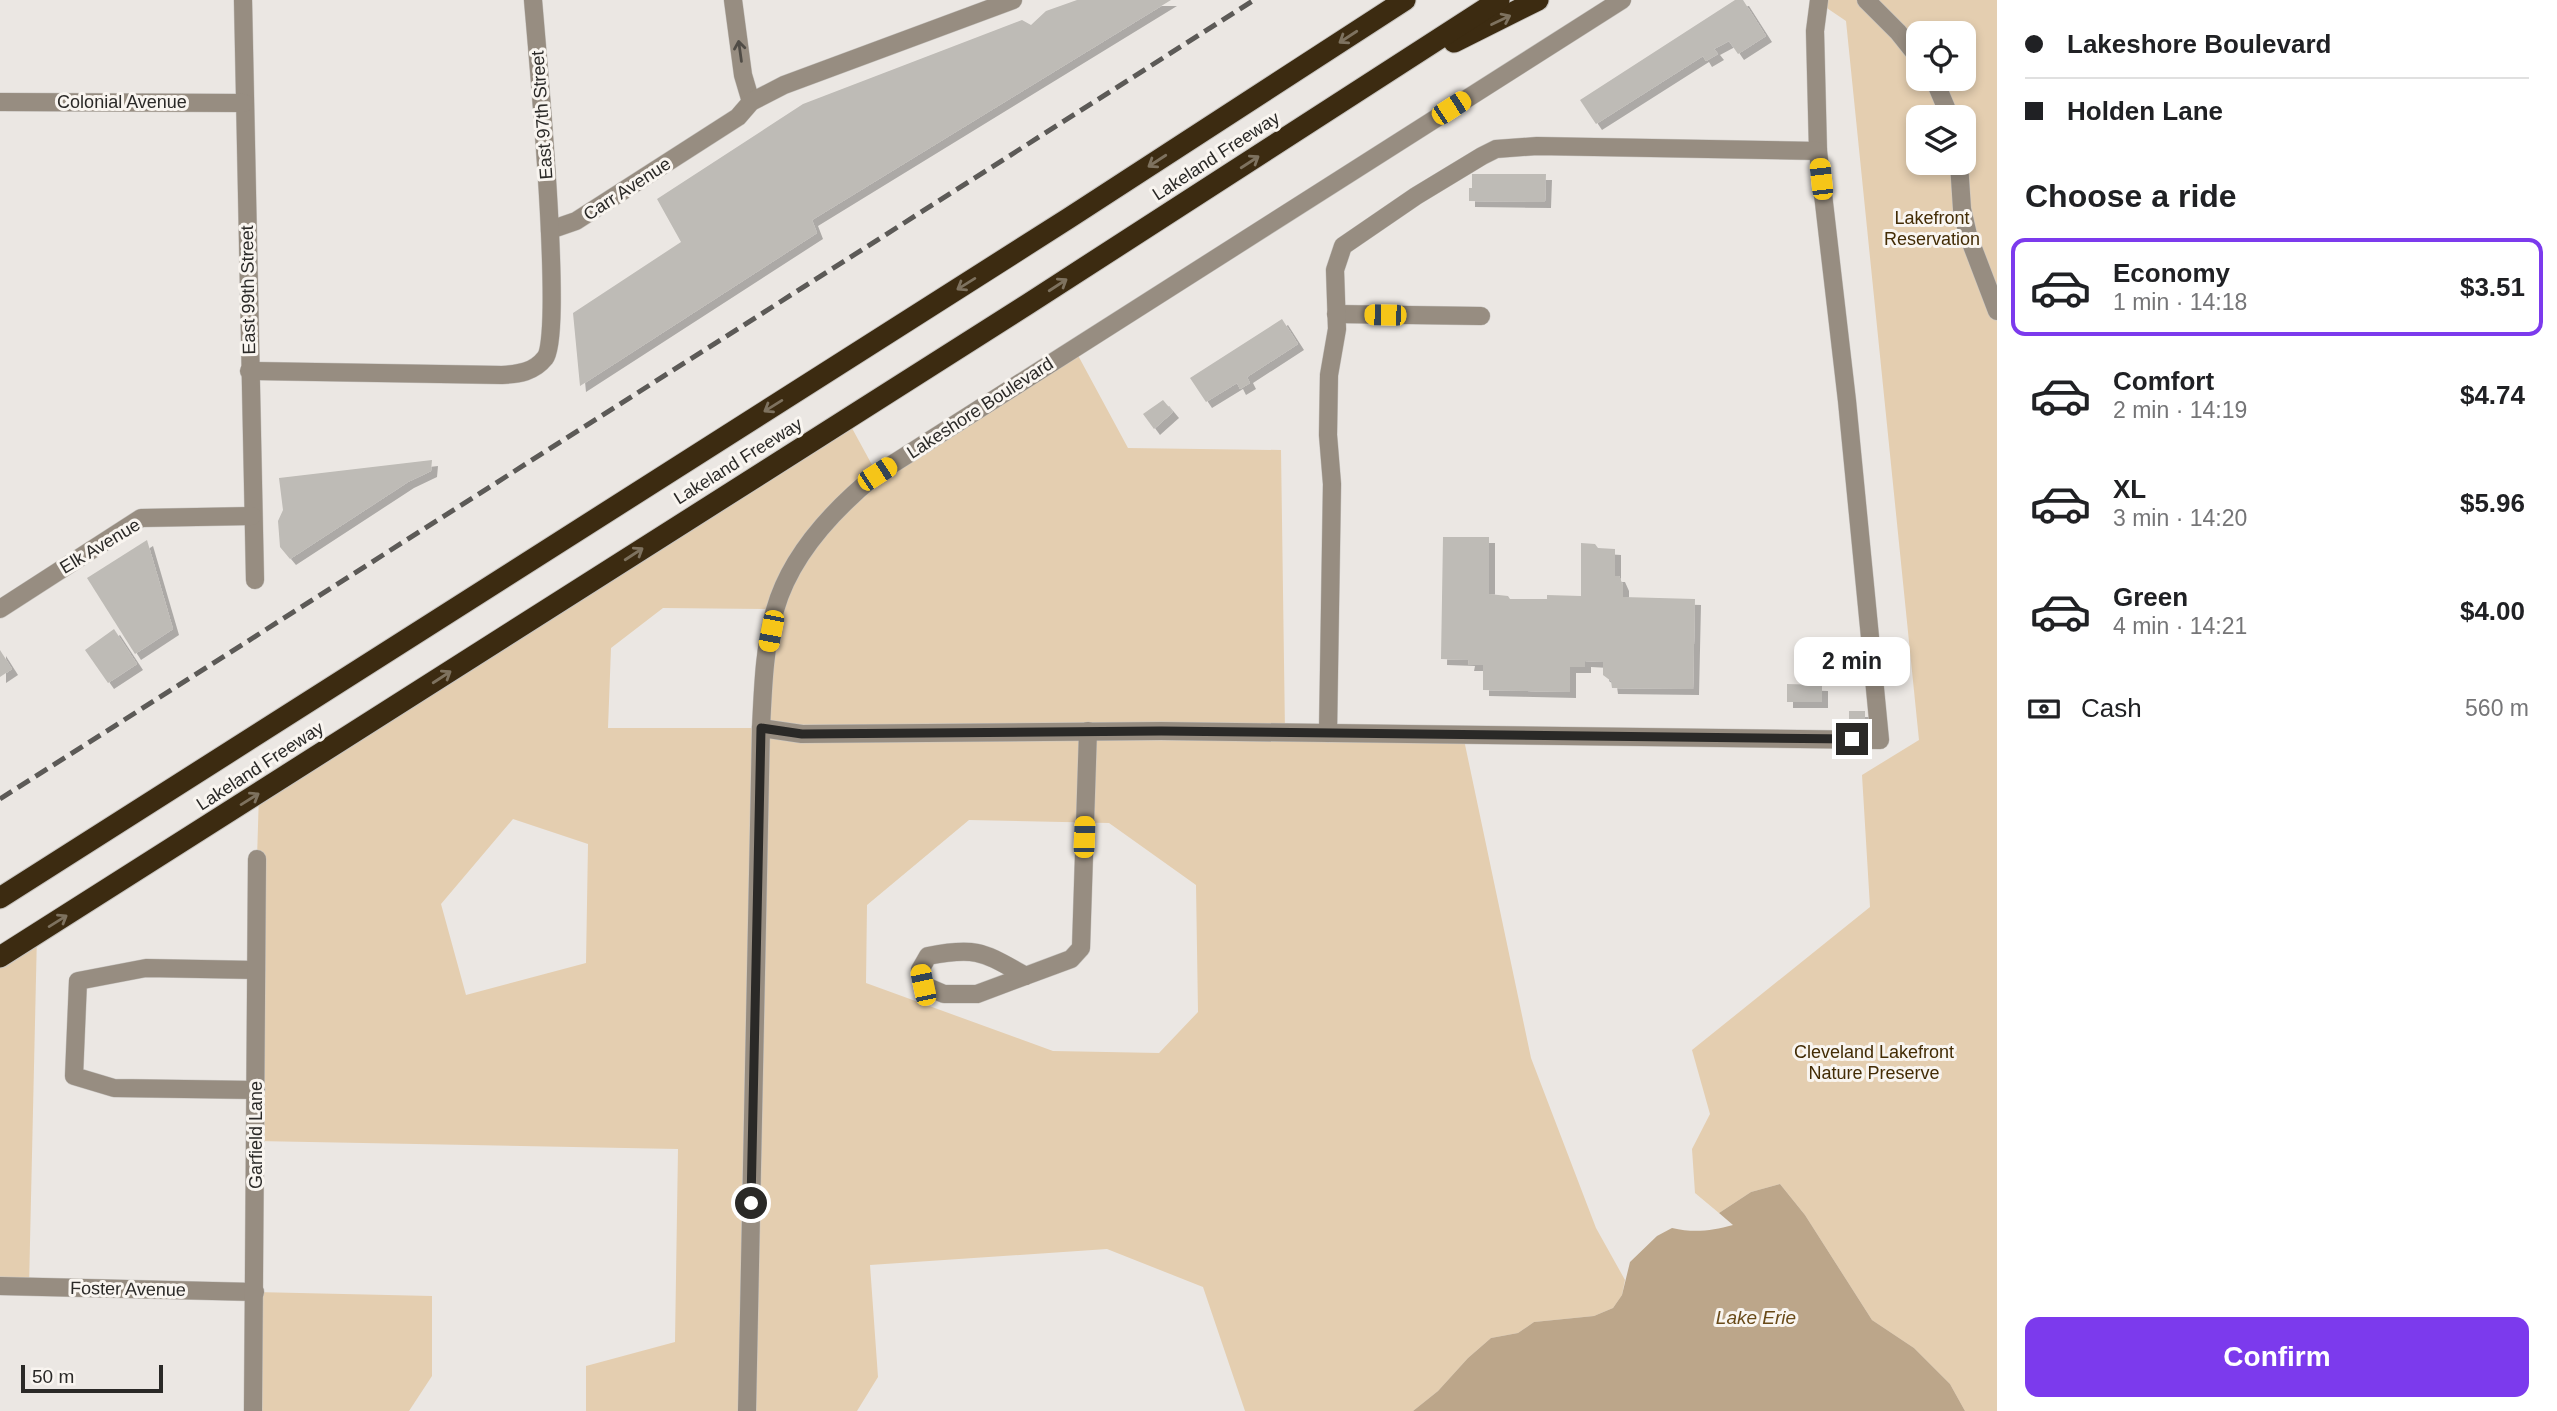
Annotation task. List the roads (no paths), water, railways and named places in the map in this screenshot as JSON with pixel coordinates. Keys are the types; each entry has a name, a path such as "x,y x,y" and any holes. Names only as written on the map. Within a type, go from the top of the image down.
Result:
{"highway":[{"name":"Lakeland Freeway","path":"0,898 1069,218 1405,0"},
{"name":"Lakeland Freeway","path":"0,957 1050,290 1499,0"},
{"path":"1373,81 1538,0"}],"street":[{"name":"East 99th Street","path":"243,0 255,580"},
{"name":"East 97th Street","path":"533,0 550,230"},
{"path":"733,0 743,75 751,102"},
{"name":"Carr Avenue","path":"550,230 576,221 738,117 751,102 784,85 1013,0"},
{"name":"Lakeshore Boulevard","path":"747,1411 761,728 766,653 775,608 794,567 820,528 846,500 877,474 1622,0"},
{"path":"761,728 802,734 1190,731 1880,740 1847,401 1818,151 1815,31 1819,0"},
{"path":"1866,0 1906,42"},
{"name":"Colonial Avenue","path":"0,102 244,103"},
{"path":"1328,733 1332,484 1328,399 1337,329 1335,270 1343,246 1416,196 1496,149 1537,146 1818,151"},
{"path":"1960,175 1965,222 1977,263 1996,306"},
{"path":"250,371 502,375 526,373 547,357 552,332 550,230"},
{"path":"1336,314 1481,316"},
{"name":"Elk Avenue","path":"0,609 141,518 252,516"},
{"path":"1026,976 985,953 958,950 928,956 920,970 923,985 944,994 976,994 1026,976 1071,959 1081,948 1088,731"},
{"name":"Garfield Lane","path":"253,1411 257,859"},
{"path":"256,970 146,968 78,981 74,1076 114,1088 256,1090"},
{"name":"Foster Avenue","path":"0,1286 255,1292"}],"water":[{"name":"Lake Erie","path":"1780,1184 1805,1215 1872,1320 1914,1348 1950,1384 1965,1411 1413,1411 1438,1391 1468,1358 1491,1338 1518,1333 1534,1322 1594,1316 1613,1308 1622,1295 1630,1262 1657,1236 1672,1228 1702,1231 1733,1225 1719,1213 1751,1192"}],"railway":[{"path":"0,799 1254,0"}],"park label":[{"name":"Lakefront Reservation","path":"1932,228"},
{"name":"Cleveland Lakefront Nature Preserve","path":"1874,1062"}]}
